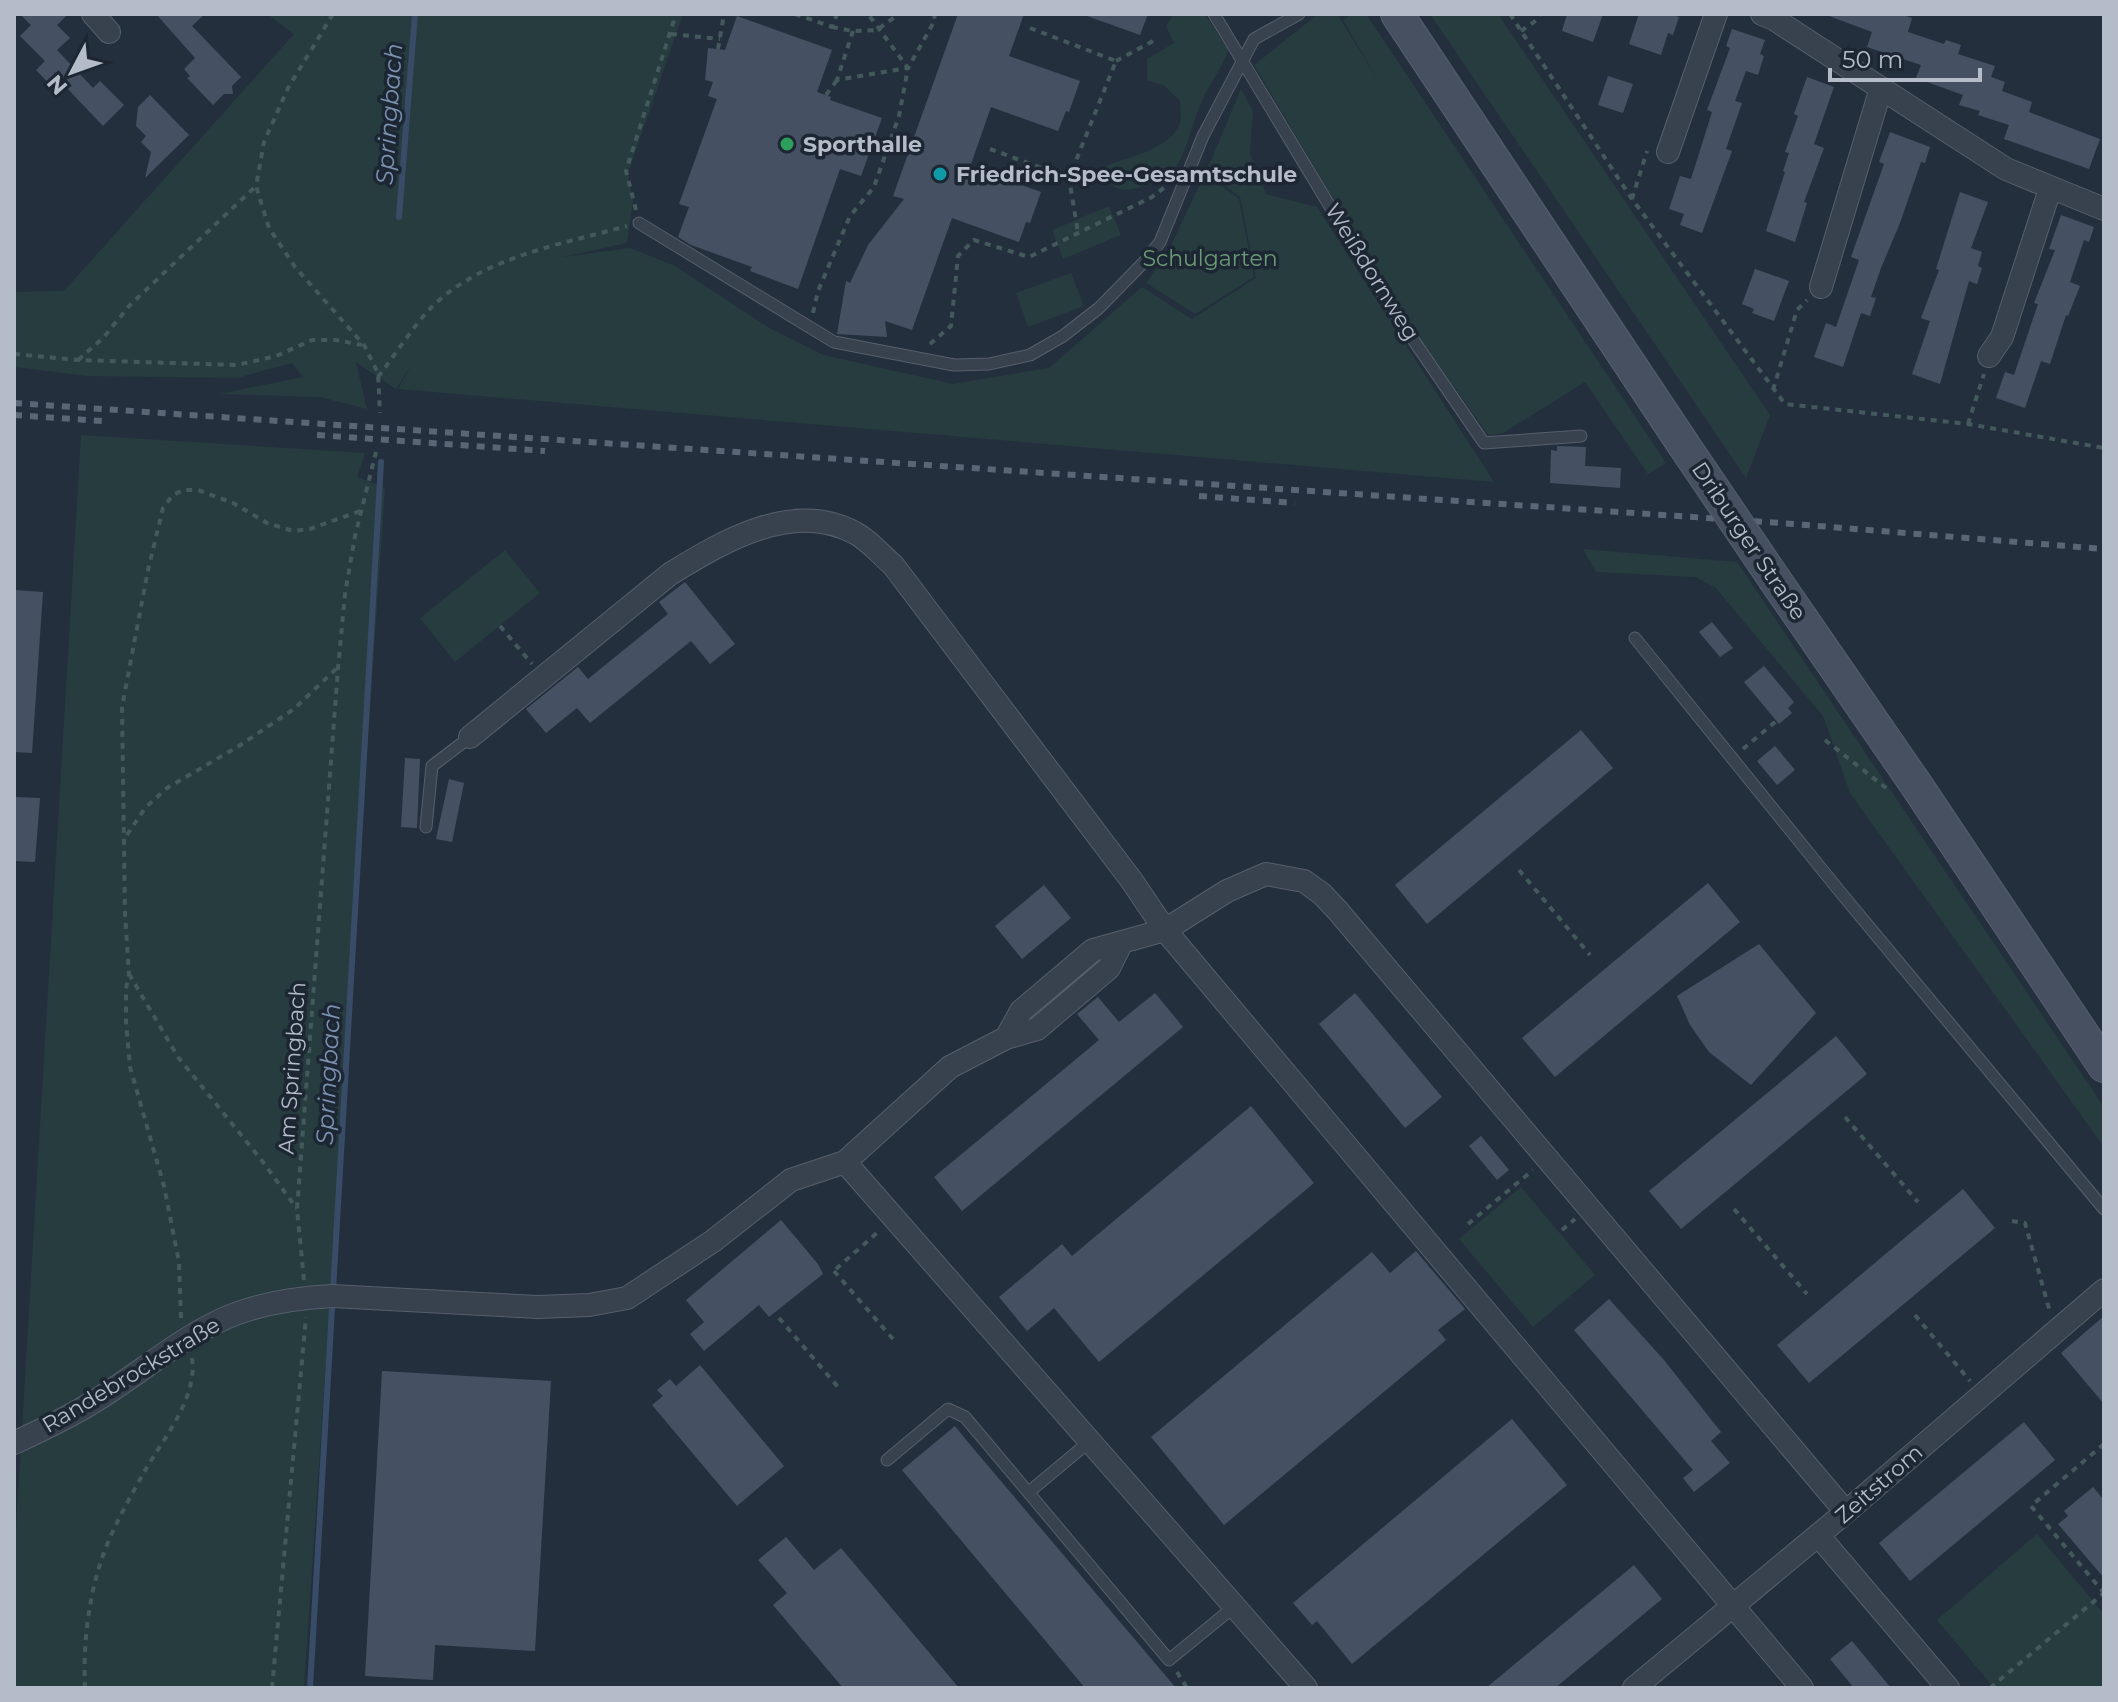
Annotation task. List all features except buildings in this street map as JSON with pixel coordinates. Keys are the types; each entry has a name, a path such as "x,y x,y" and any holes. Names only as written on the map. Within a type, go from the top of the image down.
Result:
{"main road":[{"name":"Driburger Straße","path":"1397,14 1683,444 2104,1066"}],"street":[{"path":"93,14 109,32"},
{"path":"1659,148 1716,14"},
{"path":"1770,16 2006,169 2104,209"},
{"path":"1821,287 1881,88"},
{"path":"1989,356 2002,337 2050,189"},
{"path":"470,737 670,574 747,533 783,523 813,520 855,533 893,565 1132,881 1165,930 1802,1688"},
{"path":"1306,1688 845,1162 950,1067 1006,1038 1021,1011 1093,950 1165,930 1227,891 1266,874 1304,881 1338,911 1846,1512"},
{"name":"Randebrockstraße","path":"14,1443 88,1406 221,1320 258,1307 305,1298 338,1296 538,1307 589,1305 627,1298 713,1241 791,1180 845,1162"},
{"name":"Zeitstrom","path":"1634,1688 1846,1512 2104,1290"},
{"path":"1818,1535 1948,1688"}],"lane":[{"name":"Weißdornweg","path":"1214,14 1390,306 1484,443 1581,436"},
{"path":"639,223 834,342 954,365 1030,355 1063,336 1099,308 1160,242 1203,136 1254,39 1299,14"},
{"path":"1635,638 2104,1209"},
{"path":"426,827 432,766 470,737"},
{"path":"887,1460 948,1409 965,1417 1169,1660 1235,1606"},
{"path":"1029,1492 1090,1441"}],"path":[{"path":"333,14 288,88 264,142 256,186 269,228 295,267 364,345 378,377 380,413"},
{"path":"378,377 428,312 465,282 509,261 564,242 639,223 626,171 676,14"},
{"path":"718,49 724,14"},
{"path":"795,14 853,31 877,30 899,14"},
{"path":"832,27 837,14"},
{"path":"868,14 908,68"},
{"path":"810,329 818,291 850,216 874,187 899,116 908,68 935,20 934,14"},
{"path":"1510,14 1632,199 1785,404 1968,424 2104,448"},
{"path":"1521,31 1540,14"},
{"path":"1030,28 1116,61"},
{"path":"826,95 837,80 853,31"},
{"path":"671,34 720,39"},
{"path":"1078,233 1069,178 1116,61 1155,40"},
{"path":"837,80 908,68"},
{"path":"1632,199 1659,148"},
{"path":"990,149 1069,178"},
{"path":"913,359 951,326 958,256 974,240 1029,257 1152,197 1188,169"},
{"path":"78,360 103,338 130,305 256,186"},
{"path":"1160,242 1187,266"},
{"path":"1773,390 1797,310 1821,287"},
{"path":"14,354 78,360 237,365 276,356 312,340 364,345"},
{"path":"1968,424 1989,356"},
{"name":"Am Springbach","path":"272,1688 307,1316 297,1209 338,668 345,594 355,536 376,452"},
{"path":"85,1688 84,1661 91,1604 101,1560 175,1420 191,1385 193,1363 181,1324 179,1262 164,1186 130,1067 126,1022 129,974 125,914 122,707 148,570 163,508 173,495 183,490 198,490 233,503 267,523 293,531 310,529 363,510"},
{"path":"500,626 543,677"},
{"path":"126,837 145,808 167,788 294,709 338,668"},
{"path":"1732,759 1781,717"},
{"path":"1825,740 1886,788"},
{"path":"1519,870 1590,955"},
{"path":"129,974 178,1057 297,1209"},
{"path":"1845,1117 1918,1202"},
{"path":"1468,1224 1547,1158"},
{"path":"1734,1209 1807,1294"},
{"path":"893,1339 835,1270 894,1218"},
{"path":"2012,1221 2025,1223 2048,1309 2062,1326"},
{"path":"1915,1315 1982,1395"},
{"path":"779,1318 838,1387"},
{"path":"1990,1688 2104,1593 2029,1508 2104,1444"}],"green space":[{"path":"267,14 683,14 628,173 633,201 627,243 562,257 630,248 675,266 771,329 823,355 953,384 1049,368 1142,287 1192,319 1256,278 1240,197 1206,172 1241,89 1253,111 1250,153 1266,194 1317,207 1494,482 398,389 412,364 396,389 356,362 367,409 320,397 219,394 303,377 292,363 237,378 87,376 14,367 14,292 64,291 294,34"},
{"path":"1174,14 1205,14 1228,50 1203,99 1178,164 1157,181 1126,190 1118,188 1112,184 1106,166 1156,147 1173,134 1180,123 1180,101 1165,86 1147,80 1147,59 1174,43 1166,26"},
{"path":"1318,14 1337,14 1378,80 1343,20 1352,14 1366,14 1666,463 1648,474 1585,382 1503,433 1489,436 1395,303 1254,65"},
{"path":"1430,14 1498,14 1770,415 1746,478"},
{"name":"Schulgarten","path":"1205,173 1239,199 1254,277 1195,314 1146,283 1167,254"},
{"path":"1109,206 1121,235 1063,259 1052,230"},
{"path":"1071,273 1084,306 1028,327 1016,293"},
{"path":"81,435 365,453 357,477 385,488 304,1688 14,1688 14,1563"},
{"path":"1583,549 1737,562 2104,1107 2104,1147 1850,793 1823,716 1715,587 1695,577 1596,572"},
{"path":"505,550 540,593 455,662 420,618"},
{"path":"1521,1187 1595,1275 1533,1327 1459,1239"},
{"path":"2037,1534 2104,1614 2104,1688 1994,1688 1937,1620"}],"waterway":[{"name":"Springbach","path":"399,217 415,14"},
{"name":"Springbach","path":"310,1688 381,462"}],"railway":[{"path":"14,403 1781,523 2104,549"},
{"path":"14,415 102,421"},
{"path":"317,435 545,451"},
{"path":"1199,496 1295,503"}],"place":[{"name":"Sporthalle","path":"787,144"},
{"name":"Friedrich-Spee-Gesamtschule","path":"940,174"}]}
